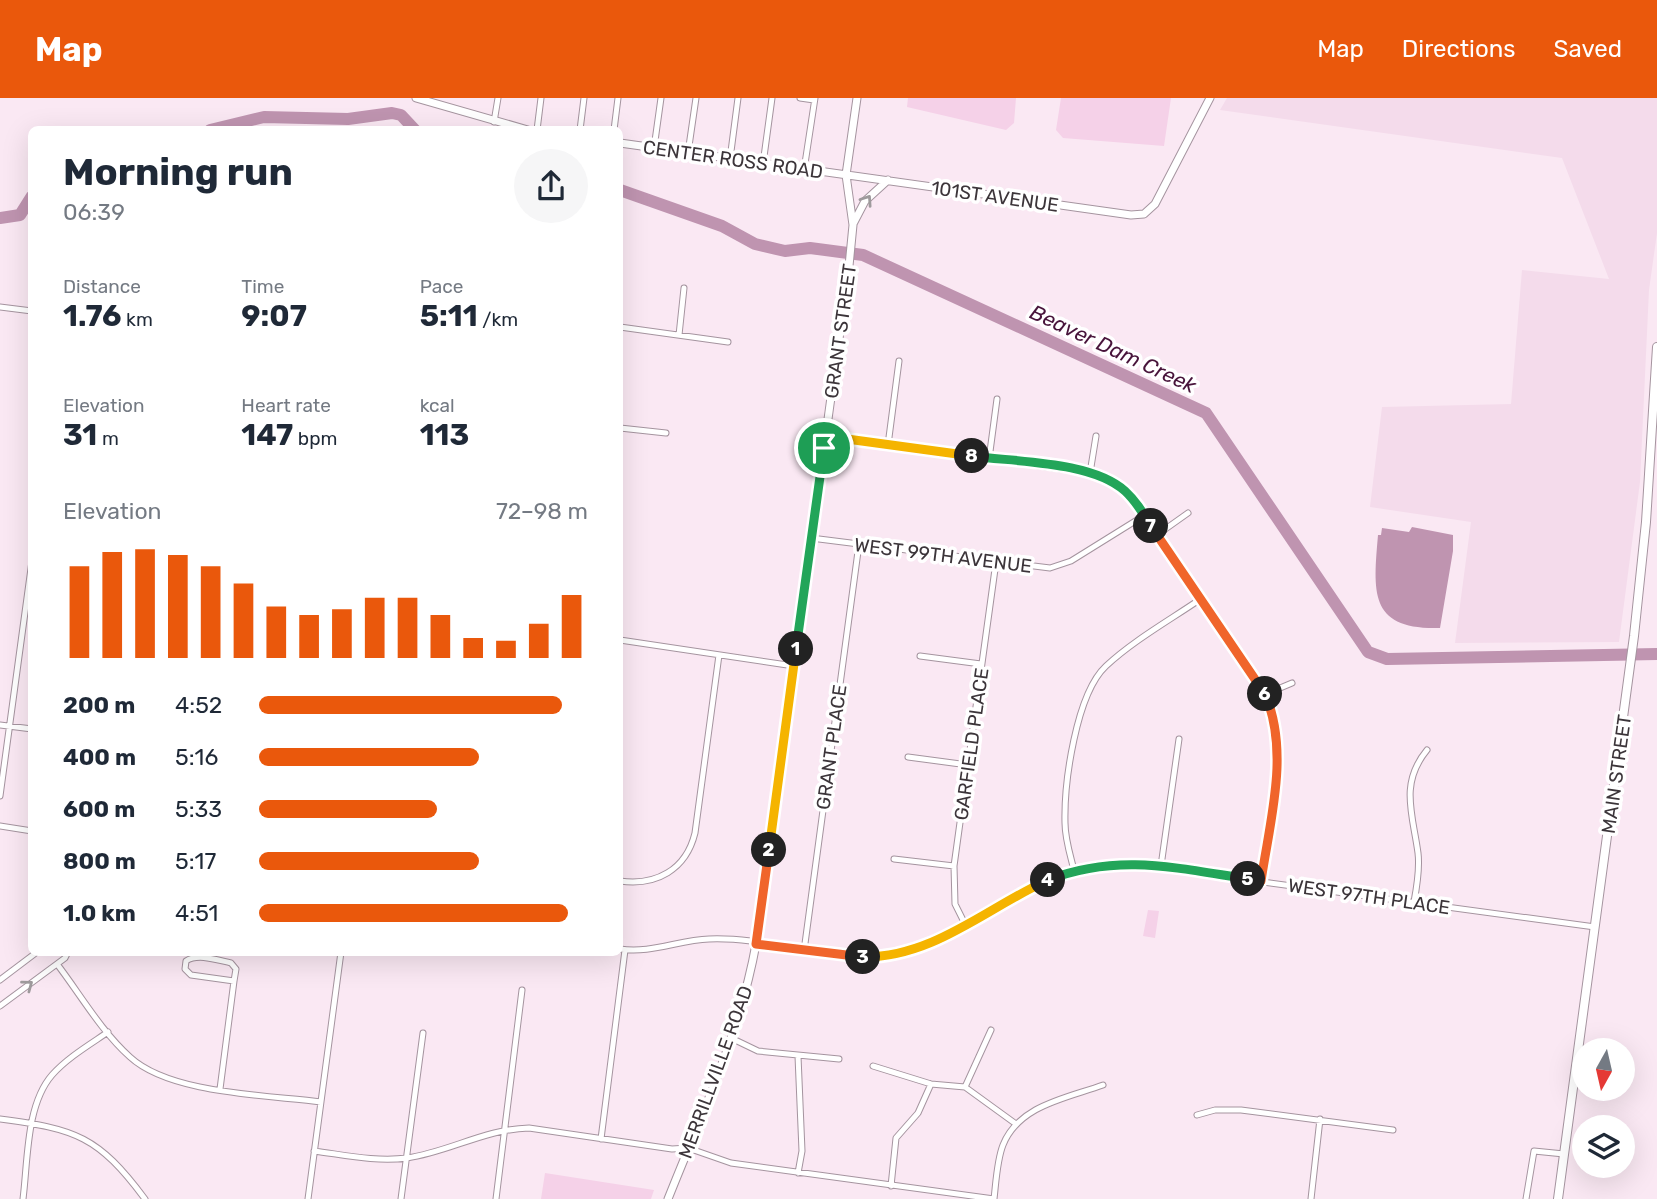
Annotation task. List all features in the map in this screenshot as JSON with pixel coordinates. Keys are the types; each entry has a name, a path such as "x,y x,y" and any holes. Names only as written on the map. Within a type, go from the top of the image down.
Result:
{"main road":[{"name":"MAIN STREET","path":"1558,1199 1634,636 1646,522 1657,347"}],"street":[{"path":"416,98 511,126"},
{"path":"494,122 498,98"},
{"path":"538,126 541,98"},
{"path":"580,126 584,98"},
{"path":"614,126 618,98"},
{"path":"654,148 661,98"},
{"path":"688,153 696,98"},
{"path":"730,159 738,98"},
{"path":"763,164 772,98"},
{"path":"800,98 814,99 804,170"},
{"name":"GRANT STREET","path":"756,944 852,244 853,225 846,174 857,98"},
{"name":"101ST AVENUE","path":"846,174 1130,215 1144,214 1165,189 1210,98"},
{"name":"CENTER ROSS ROAD","path":"623,143 846,174"},
{"path":"853,225 865,201 888,180"},
{"path":"679,335 684,288"},
{"path":"0,307 28,310"},
{"path":"623,327 728,342"},
{"path":"888,445 899,361"},
{"path":"989,459 997,398"},
{"path":"623,428 666,433"},
{"path":"825,436 1090,473 1124,490 1145,515 1266,694 1278,748 1261,881"},
{"path":"1090,473 1096,436"},
{"path":"1157,535 1188,513"},
{"name":"WEST 99TH AVENUE","path":"811,538 1049,568 1071,561 1145,515"},
{"name":"GRANT PLACE","path":"804,951 859,544"},
{"name":"GARFIELD PLACE","path":"965,925 955,904 954,866 996,562"},
{"path":"0,796 28,591"},
{"path":"1074,870 1066,842 1066,802 1077,723 1086,695 1105,667 1202,598"},
{"path":"623,640 794,666"},
{"path":"623,881 647,883 671,872 690,850 695,833 719,655"},
{"path":"920,656 981,664"},
{"path":"1266,694 1292,683"},
{"path":"0,725 28,728"},
{"path":"1161,866 1179,739"},
{"path":"1414,902 1419,866 1409,806 1415,764 1427,750"},
{"path":"908,757 968,765"},
{"path":"0,826 28,830"},
{"path":"894,859 954,866"},
{"name":"WEST 97TH PLACE","path":"623,950 708,939 858,957 889,956 926,947 1046,881 1074,870 1122,863 1161,866 1595,927"},
{"name":"MERRILLVILLE ROAD","path":"668,1199 731,1038 749,981 756,944"},
{"path":"0,980 32,956"},
{"path":"0,1006 64,956"},
{"path":"308,1199 340,956"},
{"path":"601,1139 621,956"},
{"path":"220,1089 236,969 232,963 195,957 186,961 184,970 191,975 234,981"},
{"path":"57,964 129,1056 155,1074 187,1084 321,1102"},
{"path":"495,1199 523,990"},
{"path":"965,1087 991,1030"},
{"path":"23,1199 38,1098 52,1075 108,1032"},
{"path":"401,1199 423,1033"},
{"path":"731,1038 758,1051 839,1059"},
{"path":"798,1056 802,1151 798,1172"},
{"path":"873,1066 931,1084 965,1087 1016,1124"},
{"path":"891,1186 896,1138 918,1113 931,1084"},
{"path":"314,1151 376,1160 407,1158 505,1129 529,1128 672,1149 688,1148 731,1163 994,1199 1002,1146 1016,1124 1029,1112 1103,1085"},
{"path":"1197,1115 1241,1110 1393,1130"},
{"path":"0,1119 61,1129 94,1144 110,1156 145,1199"},
{"path":"1311,1199 1320,1119"},
{"path":"1526,1199 1534,1151 1564,1154"}],"shaded area":[{"path":"908,98 1016,98 1014,123 1006,130 907,107"},
{"path":"1061,98 1171,98 1164,146 1063,138 1056,130"},
{"path":"1227,98 1657,98 1657,233 1649,290 1640,482 1619,642 1455,643 1471,522 1370,507 1382,407 1511,404 1522,270 1609,279 1562,158 1220,110"},
{"path":"1412,527 1453,535 1453,551 1440,628 1417,627 1388,615 1377,590 1378,535 1381,535 1382,528 1409,532"},
{"path":"1148,910 1159,911 1155,938 1143,936"},
{"path":"545,1173 654,1190 651,1199 541,1199"}],"waterway":[{"name":"Beaver Dam Creek","path":"227,126 264,117 348,119 392,113 401,115 411,126"},
{"name":"Beaver Dam Creek","path":"623,191 722,226 755,244 785,251 810,248 863,255 1206,413 1368,652 1387,659 1657,654"},
{"name":"Beaver Dam Creek","path":"0,218 20,215 28,202"}],"route":[{"path":"825,436 1079,471 1105,478 1124,490 1136,503 1202,598 1261,685 1270,705 1278,748 1261,881 1142,863 1096,865 1046,881 926,947 889,956 838,956 756,944 824,448 825,436"}]}
